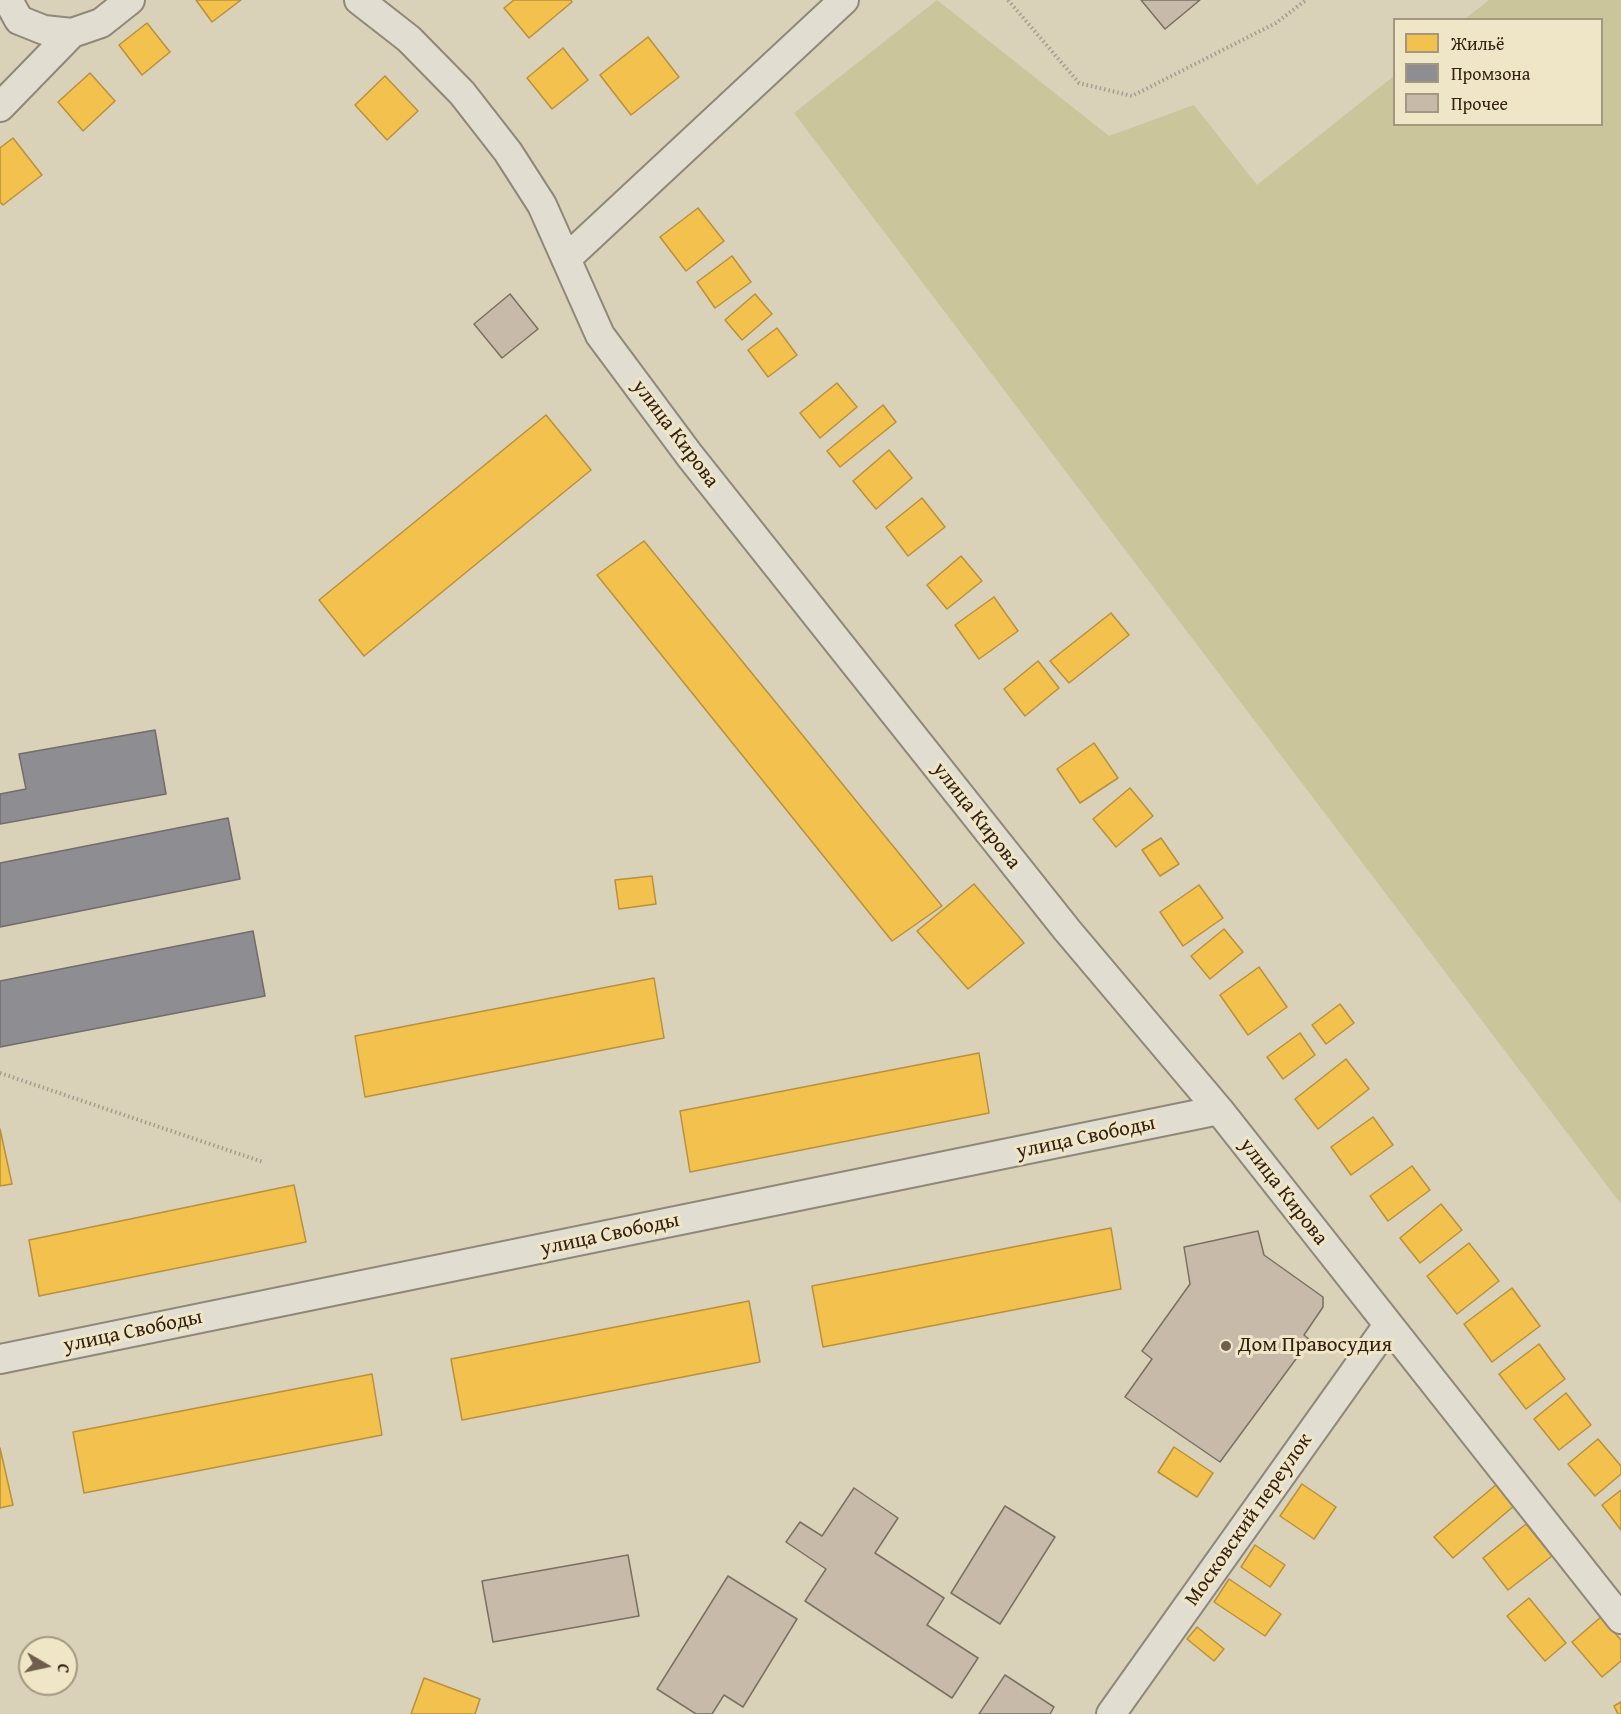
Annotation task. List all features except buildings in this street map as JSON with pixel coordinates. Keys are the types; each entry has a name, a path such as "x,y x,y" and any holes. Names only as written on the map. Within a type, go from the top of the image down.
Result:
{"street":[{"path":"8,0 19,20 44,30 72,33"},
{"path":"0,107 72,33 101,22 130,0"},
{"name":"улица Кирова","path":"359,0 409,39 462,93 508,152 542,205 600,335 690,456 1067,930 1219,1110 1621,1619"},
{"path":"566,259 844,0"},
{"name":"улица Свободы","path":"0,1359 1219,1110"},
{"name":"Московский переулок","path":"1111,1714 1388,1325"}],"path":[{"path":"1008,0 1079,83 1132,96 1276,23 1306,0"},
{"path":"0,1073 263,1162"}],"shaded area":[{"path":"937,0 1109,136 1194,105 1257,185 1393,77 1393,126 1603,126 1603,18 1466,18 1489,0 1621,0 1621,1204 794,113"}],"place":[{"name":"Дом Правосудия","path":"1226,1346"}]}
